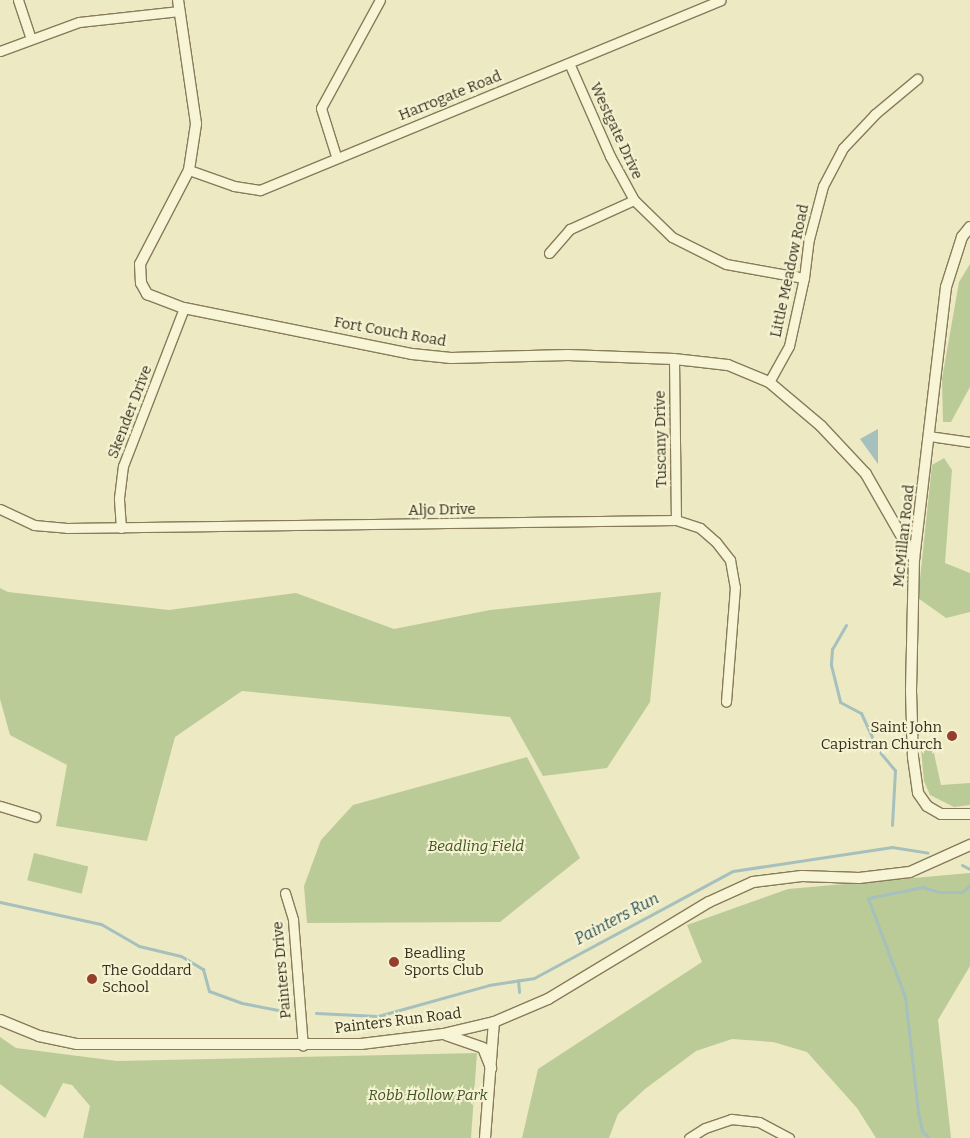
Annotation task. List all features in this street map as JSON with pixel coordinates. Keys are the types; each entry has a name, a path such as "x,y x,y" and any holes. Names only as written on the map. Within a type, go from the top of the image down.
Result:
{"street":[{"path":"18,0 31,39"},
{"path":"336,156 322,108 380,0"},
{"name":"Harrogate Road","path":"189,170 234,186 260,190 336,156 569,63 720,0"},
{"path":"0,51 95,19 179,5"},
{"name":"Fort Couch Road","path":"179,5 196,124 189,170 145,250 139,275 147,294 184,308 431,356 674,358 728,365 769,382 821,426 866,474 914,558"},
{"name":"Westgate Drive","path":"569,63 610,156 634,200 672,237 726,264 804,278"},
{"name":"Little Meadow Road","path":"769,382 789,346 804,278 809,239 824,186 843,148 875,114 917,79"},
{"path":"549,253 570,229 634,200"},
{"name":"McMillan Road","path":"970,227 962,236 946,287 914,558 912,691 913,757 918,793 927,806 941,814 970,814"},
{"name":"Skender Drive","path":"121,528 119,498 123,466 184,308"},
{"name":"Tuscany Drive","path":"674,358 676,520"},
{"path":"929,436 970,442"},
{"name":"Aljo Drive","path":"0,509 22,520 46,527 121,528 676,520 700,528 716,542 730,560 735,587 726,702"},
{"path":"0,806 35,817"},
{"name":"Painters Run Road","path":"0,1020 39,1036 77,1044 303,1046 361,1044 443,1034 494,1022 548,999 709,902 753,882 802,876 859,878 910,872 970,845"},
{"name":"Painters Drive","path":"285,893 292,920 303,1046"},
{"path":"484,1138 492,1072 494,1022"},
{"path":"443,1034 468,1040 483,1048 492,1072"},
{"path":"689,1138 704,1128 731,1120 759,1122 789,1138"}],"green space":[{"path":"970,264 970,387 951,422 943,422 942,379 959,282"},
{"path":"944,458 952,470 945,563 970,573 970,612 946,618 918,598 932,465"},
{"path":"0,588 8,592 169,610 296,593 394,629 490,610 661,592 650,702 607,768 543,776 510,717 242,691 175,737 147,841 56,826 67,765 10,735 0,699"},
{"path":"920,739 931,740 941,785 970,783 970,805 954,807 930,795 924,781"},
{"name":"Beadling Field","path":"527,757 580,858 500,922 307,923 304,886 321,840 353,805"},
{"path":"34,853 88,867 82,894 27,880"},
{"path":"970,873 970,966 938,1020 951,1138 876,1138 857,1108 807,1052 773,1042 732,1039 696,1051 645,1089 618,1114 609,1138 522,1138 538,1069 702,962 687,925 788,889"},
{"name":"Robb Hollow Park","path":"0,1037 16,1048 117,1061 477,1053 471,1138 83,1138 90,1106 72,1085 63,1083 45,1118 0,1084"}],"water":[{"path":"878,429 878,464 860,439"}],"waterway":[{"path":"846,625 832,649 831,665 840,702 861,713 878,750 895,770 892,825"},
{"name":"Painters Run","path":"316,1013 378,1016 489,985 534,978 733,871 892,847 928,853"},
{"name":"Painters Run","path":"962,865 970,869"},
{"path":"929,1138 922,1131 918,1112 905,997 868,898 923,887 938,892 962,892 970,885"},
{"name":"Painters Run","path":"0,902 101,924 139,946 181,956 203,969 209,991 242,1003 283,1011"},
{"path":"518,980 519,992"}],"place":[{"name":"Saint John Capistran Church","path":"952,736"},
{"name":"Beadling Sports Club","path":"394,962"},
{"name":"The Goddard School","path":"92,979"}]}
